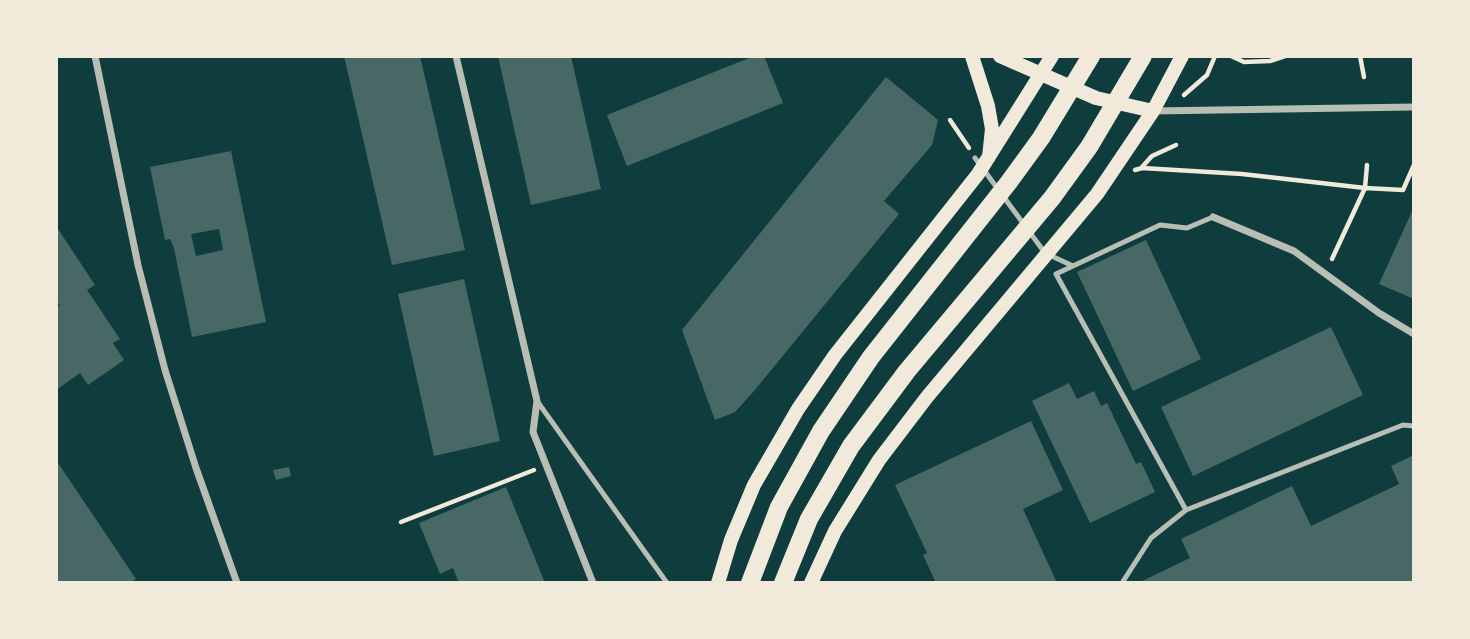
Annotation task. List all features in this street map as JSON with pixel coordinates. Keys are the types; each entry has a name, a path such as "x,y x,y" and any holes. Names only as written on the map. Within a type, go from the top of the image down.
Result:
{"main road":[{"path":"972,56 988,106 992,129 982,158"},
{"path":"1000,56 1041,76 1112,103 1153,111"},
{"path":"718,583 731,540 754,485 798,409 982,158 1014,120 1052,56"},
{"path":"750,583 779,507 821,431 871,357 1025,160 1091,56"},
{"path":"783,583 809,519 850,446 907,371 1052,198 1089,147 1143,56"},
{"path":"811,583 835,531 879,460 927,397 1097,194 1153,111 1182,56"}],"street":[{"path":"95,56 138,265 165,370 195,468 237,583"},
{"path":"456,56 537,401 533,432 593,583"},
{"path":"1153,111 1414,107"},
{"path":"1213,217 1278,243 1414,334"}],"lane":[{"path":"982,158 1045,253 1073,266"},
{"path":"1186,510 1056,274 1160,225 1187,228 1213,217"},
{"path":"537,401 667,583"},
{"path":"1122,583 1150,538 1186,510 1403,425 1414,426"}],"path":[{"path":"1207,75 1215,56"},
{"path":"1231,56 1244,62 1270,61 1285,56"},
{"path":"1360,56 1364,77"},
{"path":"950,120 982,158"},
{"path":"1125,174 1142,167 1152,156 1176,145"},
{"path":"1142,167 1403,190 1414,164"},
{"path":"1326,273 1365,188 1367,165"},
{"path":"401,522 546,466"}],"building":[{"path":"344,56 420,56 465,250 392,265"},
{"path":"498,56 571,56 601,189 531,205"},
{"path":"754,56 764,56 783,103 627,166 607,115"},
{"path":"886,77 938,120 932,145 884,201 899,214 754,391 735,412 715,420 682,330"},
{"path":"231,151 266,322 192,337 174,248 170,239 165,240 150,167","holes":["219,229 223,250 196,256 191,234"]},
{"path":"1414,207 1414,299 1379,284"},
{"path":"56,226 95,285 87,290 120,339 113,343 124,360 88,385 80,373 56,390 56,308 60,306 56,300"},
{"path":"1146,240 1201,359 1133,391 1077,272"},
{"path":"464,279 500,441 434,456 398,294"},
{"path":"1331,327 1363,395 1193,476 1161,407"},
{"path":"1069,383 1077,399 1094,391 1101,406 1107,403 1136,464 1141,462 1155,492 1090,523 1032,401"},
{"path":"1031,421 1063,490 1023,509 1057,583 936,583 923,555 927,553 895,485"},
{"path":"1414,455 1414,583 1138,583 1190,558 1181,539 1292,486 1311,526 1399,484 1391,466"},
{"path":"56,460 136,579 130,583 56,583"},
{"path":"289,467 291,476 276,480 273,470"},
{"path":"506,487 545,583 459,583 453,568 440,574 419,523"}]}
